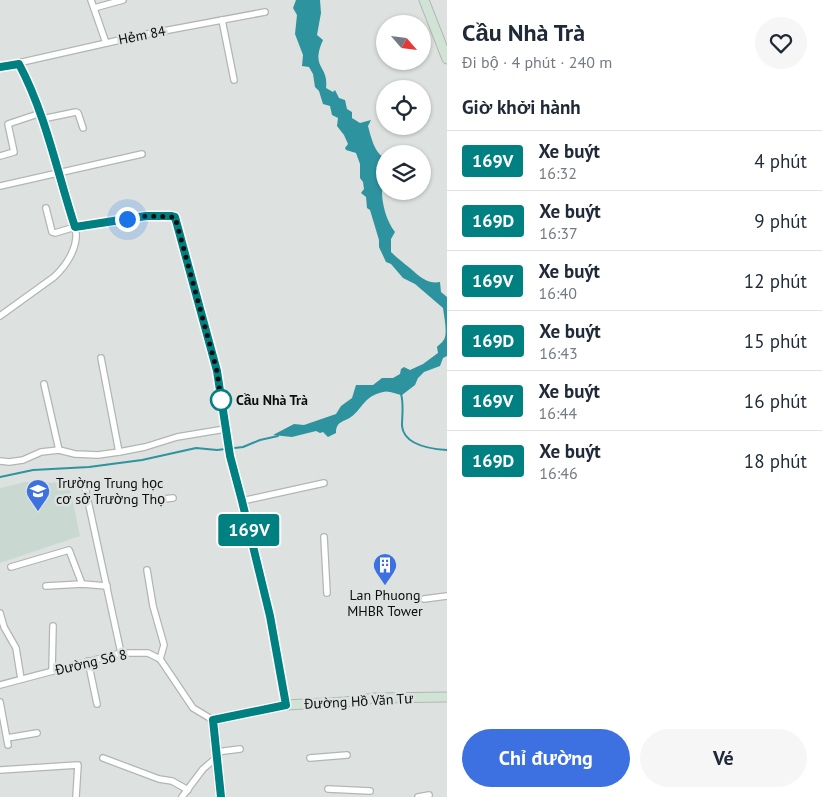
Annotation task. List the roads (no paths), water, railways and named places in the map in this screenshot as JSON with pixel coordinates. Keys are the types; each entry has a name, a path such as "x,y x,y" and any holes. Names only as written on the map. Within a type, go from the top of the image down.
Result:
{"street":[{"path":"91,0 106,43"},
{"path":"94,8 123,0"},
{"path":"424,0 447,59"},
{"name":"Hẻm 84","path":"0,67 106,43 265,12"},
{"path":"222,20 234,80"},
{"path":"0,316 62,270 72,253 76,236 42,116 19,64"},
{"path":"0,156 14,152 8,124 42,116 76,112 83,128"},
{"path":"0,186 142,154"},
{"path":"46,208 52,232 55,233 75,227 146,216 175,217 217,371 230,456 270,616 286,705"},
{"path":"101,358 119,452"},
{"path":"44,384 59,450"},
{"path":"0,461 23,460 41,452 59,450 98,455 145,447 177,437 225,430"},
{"path":"242,501 324,483"},
{"path":"85,486 121,652"},
{"path":"154,500 173,498"},
{"path":"324,537 327,593"},
{"path":"11,567 69,550 82,584"},
{"path":"146,570 153,606 164,645 160,659 193,708 213,720 221,797"},
{"path":"46,586 82,584 107,586"},
{"path":"424,599 447,596"},
{"path":"0,613 4,627 16,648 21,679"},
{"path":"52,671 53,626"},
{"name":"Đường Số 8","path":"0,685 121,652 148,653 160,659"},
{"path":"88,661 97,704"},
{"name":"Đường Hồ Văn Tư","path":"213,720 286,705 345,702 375,698 447,697"},
{"path":"0,702 8,745"},
{"path":"7,738 37,733"},
{"path":"182,797 216,754 240,750"},
{"path":"310,758 347,755"},
{"path":"103,758 159,779 172,781 188,790"},
{"path":"0,770 78,765 76,797"},
{"path":"328,790 370,791"},
{"path":"418,797 429,795"}],"water":[{"path":"296,0 320,0 321,13 317,35 323,40 318,56 325,75 326,88 333,92 335,90 339,98 345,100 347,109 352,112 352,118 360,123 371,120 368,126 376,149 376,200 383,200 387,218 395,232 391,239 391,252 422,278 430,282 440,282 441,292 447,297 447,356 443,358 440,366 424,372 418,378 415,385 402,395 385,392 371,397 351,417 337,426 336,433 328,437 323,432 316,431 292,437 273,435 294,424 304,425 336,414 341,406 352,398 356,385 373,385 382,378 393,378 400,374 401,369 404,367 410,370 423,364 438,353 437,347 446,334 446,327 443,308 415,284 403,278 391,264 386,262 379,247 379,240 370,210 367,208 366,197 361,193 364,189 360,178 360,164 356,153 346,150 345,148 348,144 337,126 338,118 332,115 330,106 323,104 309,67 302,66 303,55 295,34 297,15 293,8"}],"waterway":[{"path":"401,394 403,406 402,426 408,438 419,445 447,450"},
{"path":"0,477 33,470 89,467 142,460 196,448 217,450 243,447 260,440 278,436"}],"place":[{"name":"Cầu Nhà Trà","path":"221,400"},
{"name":"Trường Trung học cơ sở Trường Thọ","path":"38,512"},
{"name":"Lan Phuong MHBR Tower","path":"385,586"}]}
